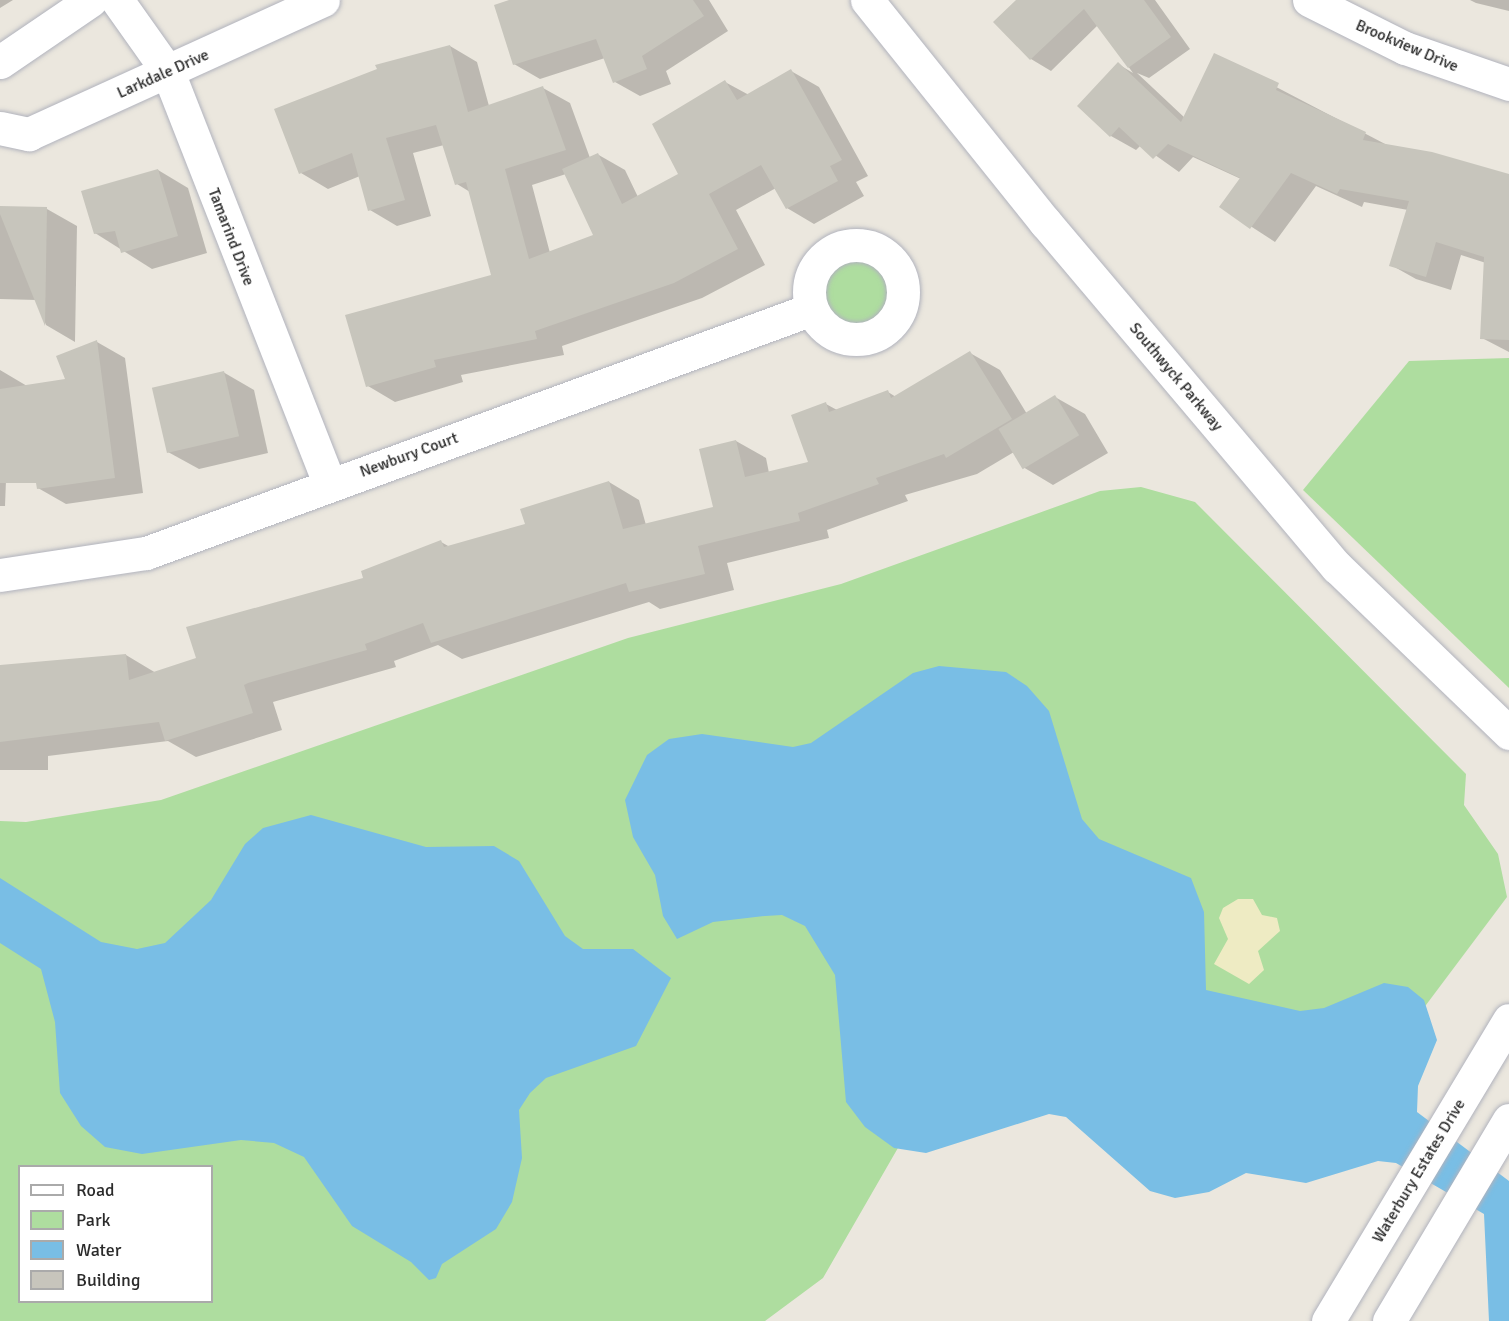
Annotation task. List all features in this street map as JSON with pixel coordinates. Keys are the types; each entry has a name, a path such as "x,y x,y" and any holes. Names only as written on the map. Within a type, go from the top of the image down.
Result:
{"street":[{"path":"0,62 91,0"},
{"name":"Tamarind Drive","path":"117,0 168,72 329,483"},
{"name":"Larkdale Drive","path":"0,128 29,134 323,0"},
{"name":"Southwyck Parkway","path":"867,0 1045,222 1337,567 1509,734"},
{"name":"Brookview Drive","path":"1309,0 1405,48 1509,84"},
{"name":"Newbury Court","path":"0,575 146,553 329,483 812,309"},
{"name":"Waterbury Estates Drive","path":"1328,1321 1454,1115 1509,1020"},
{"path":"1389,1321 1502,1131"}],"green space":[{"path":"852,249 868,249 883,256 894,267 901,282 898,306 889,319 868,331 852,331 837,324 826,313 819,298 819,282 826,267 837,256"},
{"path":"1509,358 1509,688 1303,490 1409,361"},
{"path":"1141,487 1195,502 1466,774 1464,805 1498,854 1507,897 1354,1101 974,1016 823,1278 765,1321 0,1321 0,821 26,822 161,800 628,638 841,584 1100,491"}],"sand":[{"path":"1238,899 1253,899 1262,915 1277,918 1280,931 1258,951 1264,970 1249,984 1214,964 1228,939 1219,918 1223,908"}],"water":[{"path":"939,666 1006,672 1027,686 1049,711 1082,819 1099,839 1191,878 1204,912 1206,990 1300,1011 1324,1008 1384,983 1408,987 1424,1000 1437,1040 1418,1086 1417,1112 1509,1181 1509,1321 1489,1321 1484,1214 1396,1163 1378,1161 1306,1183 1246,1173 1209,1192 1175,1198 1150,1191 1066,1117 1049,1114 926,1153 894,1148 865,1127 846,1102 835,975 805,926 782,915 765,916 713,922 677,939 663,916 655,875 633,837 625,800 647,755 669,739 702,734 793,747 811,743 913,673"},
{"path":"311,815 426,847 494,846 519,861 565,936 583,949 633,949 671,978 636,1046 546,1078 530,1093 519,1110 522,1158 512,1202 496,1229 442,1264 436,1278 429,1280 411,1262 352,1226 304,1157 274,1143 241,1140 142,1154 105,1147 81,1126 60,1093 55,1022 41,969 0,943 0,878 101,942 137,949 165,943 211,900 245,844 263,828"}],"building":[{"path":"509,0 693,0 704,16 642,56 647,69 613,83 596,39 513,65 494,5"},
{"path":"1016,0 1144,0 1171,37 1128,68 1084,9 1030,60 993,22"},
{"path":"450,45 468,112 543,86 566,150 505,169 529,259 593,235 562,169 598,153 622,204 678,174 652,124 725,80 737,100 791,69 842,160 830,166 838,181 786,209 761,165 709,194 738,249 674,283 535,331 537,339 434,360 436,367 366,387 345,315 491,275 466,182 455,185 436,125 386,138 405,200 368,211 352,153 299,174 274,109 377,69 375,65"},
{"path":"1214,53 1279,83 1276,90 1366,132 1363,140 1432,152 1509,174 1509,340 1480,339 1484,257 1436,242 1426,277 1389,266 1409,201 1340,189 1337,194 1291,173 1250,229 1219,207 1240,178 1168,144 1153,159 1119,127 1110,137 1077,106 1118,62 1181,122"},
{"path":"158,169 178,236 121,253 115,231 94,234 81,191"},
{"path":"0,206 47,207 45,326 0,214"},
{"path":"97,340 115,478 37,489 36,483 0,483 0,389 65,379 56,356"},
{"path":"970,351 1012,419 946,458 944,454 876,478 879,484 798,513 800,521 698,546 705,574 629,592 626,583 431,643 423,623 365,644 367,650 248,683 244,685 253,713 165,741 159,722 0,742 0,665 126,654 129,680 196,658 186,627 363,578 361,571 441,540 444,547 525,524 520,509 609,481 623,529 713,507 699,449 736,440 745,477 808,462 791,415 826,402 829,412 888,390 891,398"},
{"path":"224,371 239,436 167,453 152,388"},
{"path":"1055,395 1079,435 1023,469 998,429"}]}
